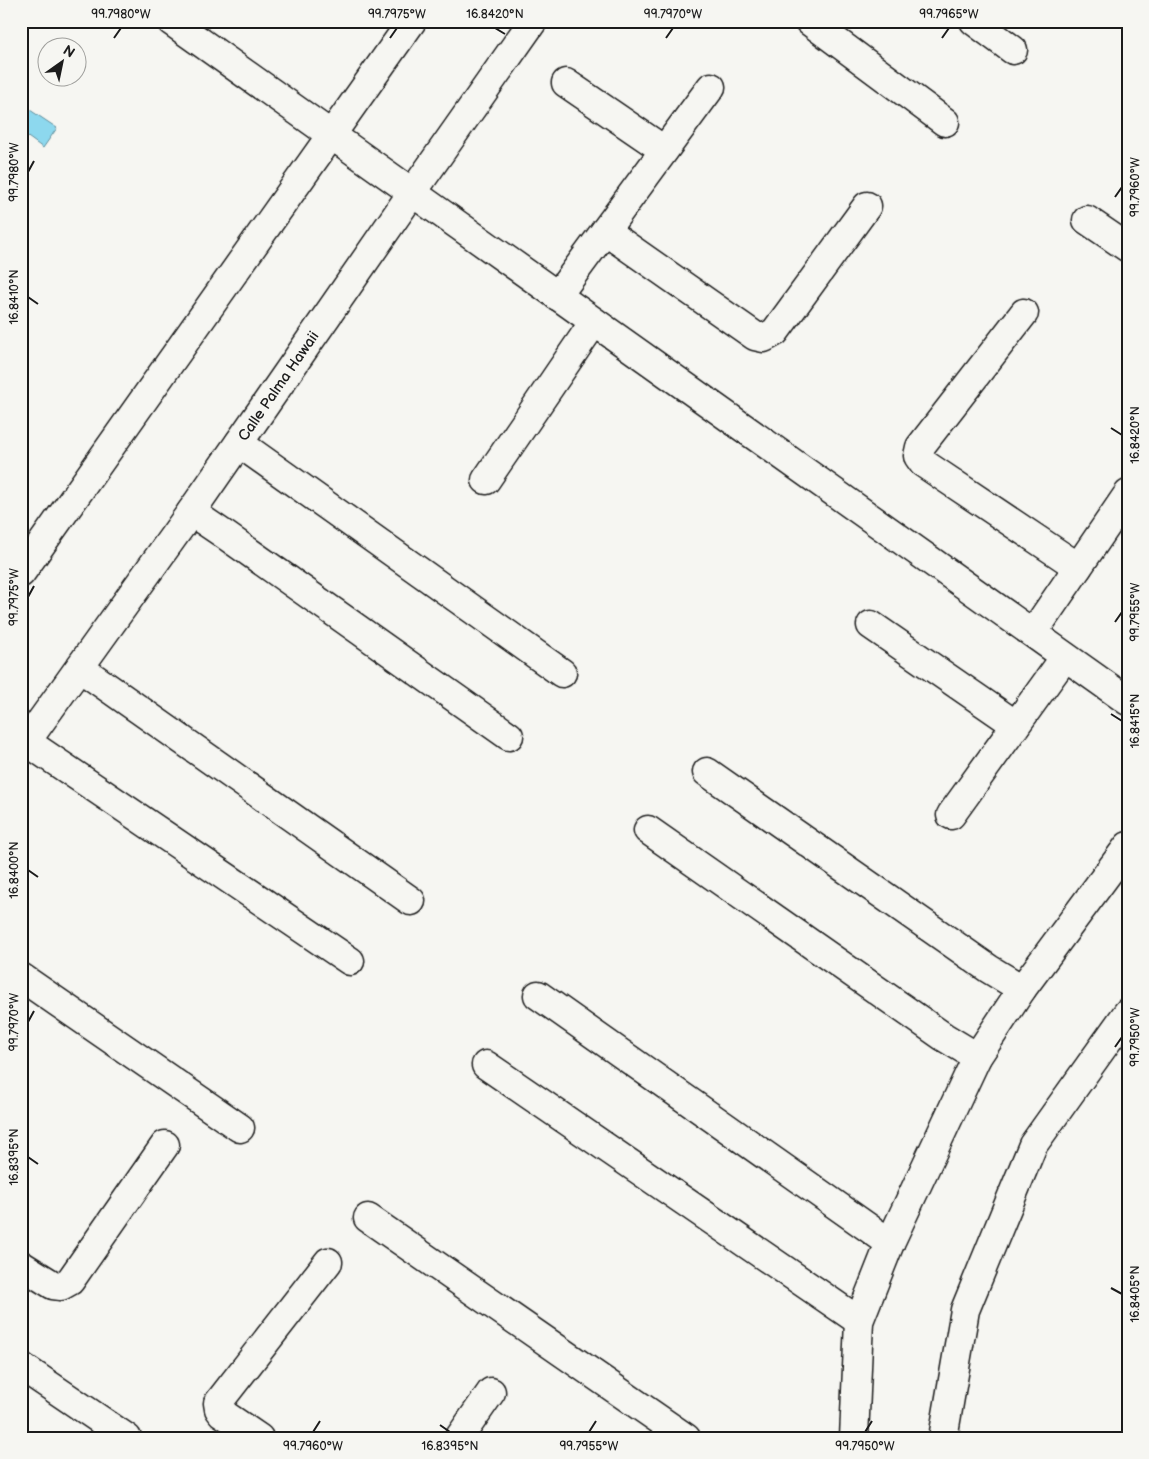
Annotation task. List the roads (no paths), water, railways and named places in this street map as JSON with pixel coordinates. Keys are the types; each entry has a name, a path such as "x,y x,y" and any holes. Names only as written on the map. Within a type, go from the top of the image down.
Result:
{"street":[{"path":"171,21 1128,701"},
{"path":"21,573 412,21"},
{"name":"Calle Palma Hawaii","path":"24,746 191,512 533,21"},
{"path":"809,21 945,122"},
{"path":"974,21 1013,50"},
{"path":"566,83 664,150"},
{"path":"557,296 711,87"},
{"path":"605,231 755,336 764,338 775,332 867,206"},
{"path":"1087,220 1128,248"},
{"path":"1024,313 920,448 918,456 923,462 1078,567"},
{"path":"486,480 594,322"},
{"path":"239,443 562,673"},
{"path":"1033,633 1128,494"},
{"path":"191,512 225,534 509,736"},
{"path":"871,625 1016,724"},
{"path":"951,815 1065,657"},
{"path":"80,668 411,901"},
{"path":"24,746 350,961"},
{"path":"707,772 989,969 1022,989"},
{"path":"648,830 944,1037 977,1057"},
{"path":"854,1438 860,1321 890,1243 977,1057 1022,989 1128,846"},
{"path":"21,977 240,1128"},
{"path":"538,995 890,1243"},
{"path":"943,1438 964,1310 1033,1145 1128,1012"},
{"path":"486,1065 860,1321"},
{"path":"21,1265 53,1286 61,1286 70,1281 165,1145"},
{"path":"368,1218 686,1438"},
{"path":"259,1438 222,1413 218,1403 328,1262"},
{"path":"21,1366 127,1438"},
{"path":"459,1438 491,1392"}],"water":[{"path":"21,104 57,128 43,148 21,132"}]}
